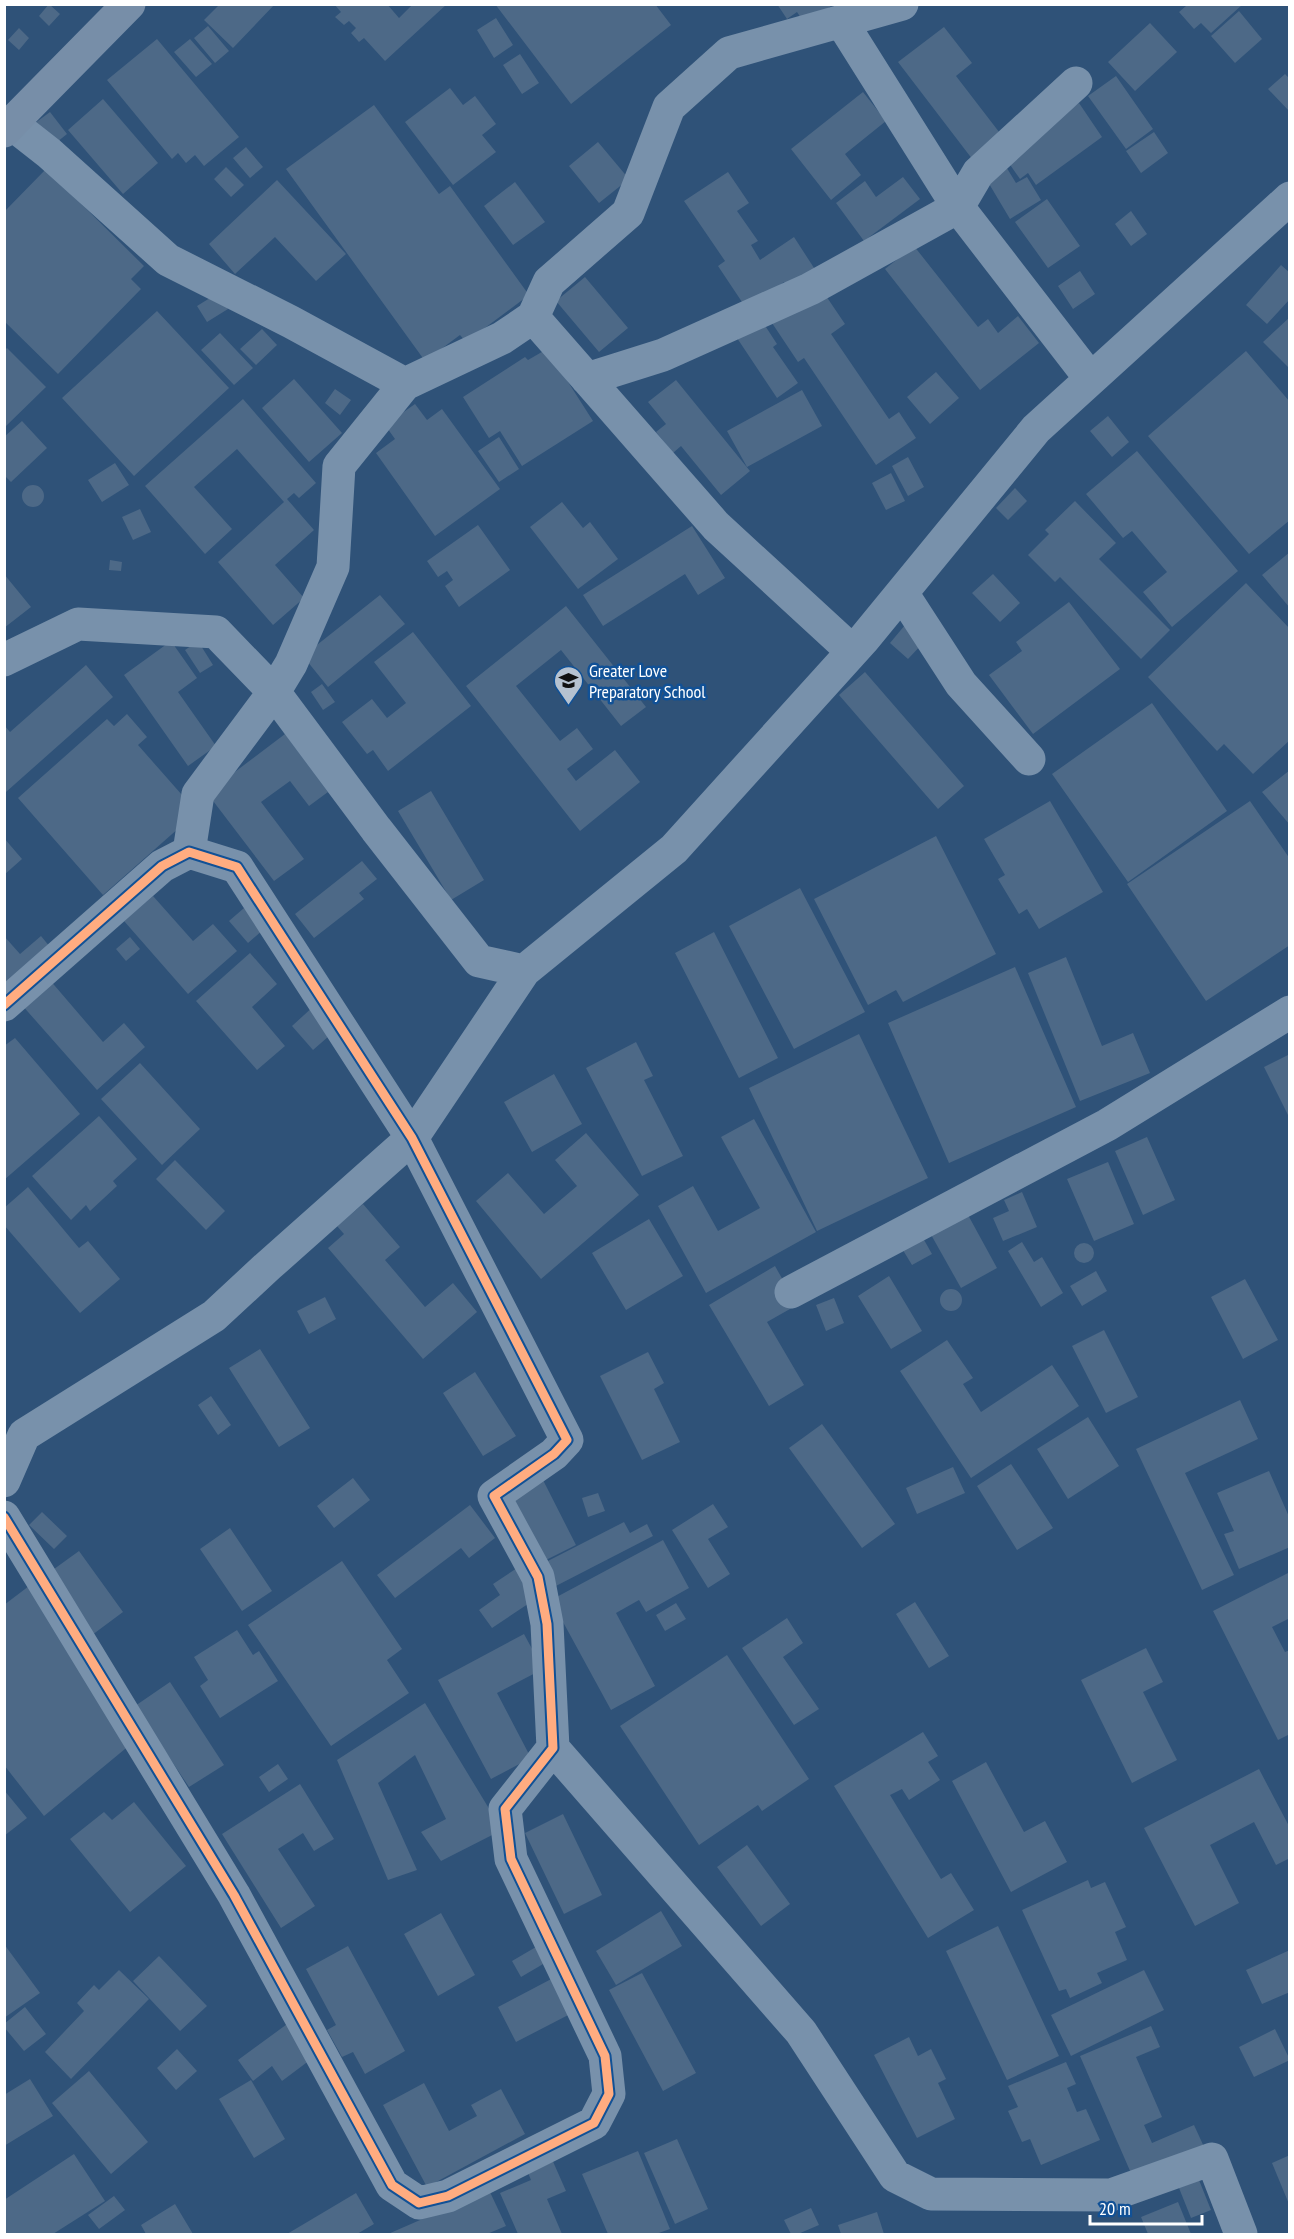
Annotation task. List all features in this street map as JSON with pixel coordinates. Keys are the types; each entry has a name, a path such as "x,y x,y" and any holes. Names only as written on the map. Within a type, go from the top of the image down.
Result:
{"main road":[{"path":"8,128 129,4"}],"street":[{"path":"189,852 198,794 274,692 291,664 333,567 339,466 405,384 502,338 533,317 549,282 628,213 669,107 729,53 902,4"},
{"path":"841,21 958,207 1090,378"},
{"path":"587,380 663,355 810,289 958,207 978,173 1076,83"},
{"path":"8,128 49,153 168,260 291,322 405,384"},
{"path":"4,1481 14,1429 214,1316 412,1138 524,971 674,849 902,593 1036,429 1290,198"},
{"path":"533,317 716,526 852,651"},
{"path":"902,593 961,684 1029,759"},
{"path":"4,660 78,624 216,632 274,692 376,829 479,960 524,971"},
{"path":"4,1005 162,866 189,852 237,867 412,1138 567,1440 554,1454 494,1496 538,1577 547,1624 553,1748 801,2032 895,2176 931,2194 1111,2195 1212,2159 1241,2235"},
{"path":"791,1292 1107,1125 1290,1011"},
{"path":"4,1517 234,1895 392,2185 419,2203 448,2196 594,2123 609,2094 605,2056 512,1859 505,1809 553,1748"}],"building":[{"path":"49,4 60,14 49,26 39,16"},
{"path":"220,4 275,4 233,48 204,20"},
{"path":"334,4 387,4 399,18 413,4 447,4 385,61 364,38 359,42 351,33 356,28 349,21 344,25 335,17 341,12"},
{"path":"495,4 655,4 671,25 571,104"},
{"path":"777,4 834,4 805,24 797,12 787,19"},
{"path":"1185,4 1243,4 1211,33 1201,23 1194,29 1179,12 1186,6"},
{"path":"1239,11 1262,39 1235,63 1211,36"},
{"path":"496,18 513,45 494,58 477,30"},
{"path":"1150,23 1177,52 1135,91 1108,62"},
{"path":"208,26 229,51 215,63 194,38"},
{"path":"944,27 972,63 956,76 1006,141 976,164 898,62"},
{"path":"19,28 29,38 19,50 8,40"},
{"path":"157,39 239,137 204,166 195,155 186,163 178,153 172,159 107,80"},
{"path":"190,39 212,64 196,77 174,52"},
{"path":"520,54 539,83 522,94 503,65"},
{"path":"1285,74 1290,79 1290,112 1268,89"},
{"path":"1116,76 1153,129 1126,149 1088,96"},
{"path":"450,88 463,105 475,96 496,124 482,135 496,152 453,185 405,122"},
{"path":"863,92 886,121 845,154 861,175 831,200 791,149"},
{"path":"103,99 158,163 123,194 68,130"},
{"path":"1079,103 1102,137 1036,185 1028,173 1020,179 1004,156"},
{"path":"374,105 439,194 450,186 529,295 466,342 460,335 425,361 286,169"},
{"path":"50,112 67,134 52,146 35,123"},
{"path":"1154,132 1168,153 1141,173 1126,151"},
{"path":"598,142 629,179 599,203 569,166"},
{"path":"246,147 263,167 250,178 233,158"},
{"path":"1005,165 1016,183 1027,177 1041,200 1010,219 985,177"},
{"path":"226,167 244,185 231,197 214,179"},
{"path":"46,169 144,266 131,279 141,289 58,374 4,321 4,212"},
{"path":"728,172 749,203 737,211 758,241 751,245 760,260 794,237 816,271 789,288 784,282 746,308 718,266 725,261 684,201"},
{"path":"903,177 920,199 864,241 836,203 865,181 876,197"},
{"path":"277,180 346,254 316,281 275,237 235,274 209,244"},
{"path":"515,182 545,222 513,245 484,206"},
{"path":"1047,199 1080,246 1048,268 1015,222"},
{"path":"1131,211 1147,234 1131,246 1115,224"},
{"path":"914,246 978,327 988,319 998,333 1018,316 1039,343 980,390 885,269"},
{"path":"1281,265 1290,273 1290,299 1267,324 1246,305"},
{"path":"1080,271 1095,294 1073,309 1058,286"},
{"path":"585,277 628,328 599,352 556,301"},
{"path":"822,290 845,324 831,334 889,419 899,412 916,438 876,465 804,358 798,362 772,323"},
{"path":"218,293 228,309 207,322 197,306"},
{"path":"157,311 229,388 134,476 62,398"},
{"path":"1290,317 1290,369 1263,342"},
{"path":"762,321 777,344 773,347 798,383 777,398 737,338"},
{"path":"262,329 277,345 256,365 240,349"},
{"path":"220,333 253,368 234,385 201,350"},
{"path":"7,348 46,387 5,427 5,350"},
{"path":"547,349 593,421 522,466 500,431 489,438 463,397 525,357 528,360"},
{"path":"1246,351 1290,402 1290,520 1249,554 1148,436"},
{"path":"936,372 959,398 930,424 907,397"},
{"path":"294,379 342,433 309,462 262,408"},
{"path":"676,380 750,471 721,495 681,446 673,453 656,432 666,424 648,402"},
{"path":"335,389 351,400 340,415 325,403"},
{"path":"802,390 822,426 747,467 727,431"},
{"path":"243,399 316,483 299,498 294,493 287,499 314,530 275,565 304,598 273,625 218,562 284,502 237,449 194,487 232,529 205,554 145,486"},
{"path":"415,404 427,420 442,409 500,489 435,536 376,453 395,439 385,425"},
{"path":"1108,416 1129,442 1112,457 1090,431"},
{"path":"22,421 47,448 11,482 4,475 4,437"},
{"path":"499,437 519,469 499,482 478,451"},
{"path":"1137,451 1238,571 1172,627 1143,592 1167,572 1132,531 1123,538 1086,494"},
{"path":"908,457 924,487 908,496 892,466"},
{"path":"115,463 129,485 102,502 88,480"},
{"path":"891,473 905,501 886,510 872,483"},
{"path":"33,485 41,488 44,496 41,504 33,507 25,504 22,496 25,488"},
{"path":"1015,488 1027,501 1008,520 996,508"},
{"path":"1075,501 1116,543 1099,559 1170,630 1141,659 1060,577 1055,582 1028,555 1049,534 1045,530"},
{"path":"562,502 583,528 590,522 618,559 578,589 530,527"},
{"path":"140,509 151,532 133,540 122,517"},
{"path":"478,525 510,570 459,607 445,586 453,580 447,571 438,577 427,561"},
{"path":"692,526 725,578 698,595 685,574 603,626 583,595"},
{"path":"1290,552 1290,608 1262,575"},
{"path":"110,560 122,562 121,571 109,570"},
{"path":"4,574 31,607 4,628"},
{"path":"993,574 1020,603 1000,622 972,593"},
{"path":"1246,583 1290,629 1290,740 1253,774 1224,744 1217,751 1148,677"},
{"path":"380,595 405,624 328,687 303,656"},
{"path":"1069,602 1120,669 1033,734 989,675 1022,651 1016,642"},
{"path":"566,606 646,707 621,726 561,650 516,686 560,741 577,728 593,749 567,769 576,781 615,750 640,782 580,831 466,686"},
{"path":"905,625 924,642 908,659 890,643"},
{"path":"413,632 471,706 388,771 373,750 367,754 342,722 372,699 387,718 406,703 374,662"},
{"path":"171,641 197,678 178,692 216,746 188,766 124,675"},
{"path":"198,641 213,665 200,673 185,650"},
{"path":"86,665 113,697 6,792 4,790 4,725 10,732"},
{"path":"865,672 964,786 938,809 839,695"},
{"path":"322,684 335,702 323,710 311,692"},
{"path":"1152,703 1227,811 1128,882 1052,774"},
{"path":"127,714 147,737 138,745 197,812 103,895 18,798 107,719 114,726"},
{"path":"285,734 328,792 309,806 290,781 261,802 304,859 274,881 207,793"},
{"path":"1290,770 1290,825 1262,792"},
{"path":"431,791 484,880 451,900 398,811"},
{"path":"1050,801 1103,892 1039,929 1027,909 1019,914 998,879 1005,875 984,839"},
{"path":"1250,801 1290,859 1290,945 1206,1001 1127,884"},
{"path":"936,836 996,954 903,1002 896,990 868,1005 814,899"},
{"path":"4,838 22,859 4,875"},
{"path":"362,861 377,879 359,893 364,899 314,938 295,914"},
{"path":"800,888 865,1012 794,1049 729,926"},
{"path":"153,896 193,941 213,924 237,951 188,994 124,921"},
{"path":"244,908 263,930 248,943 229,921"},
{"path":"714,932 778,1058 739,1078 675,953"},
{"path":"4,936 20,954 41,936 55,953 12,989 4,980"},
{"path":"130,937 140,949 126,961 116,949"},
{"path":"250,953 277,984 252,1007 285,1046 257,1070 196,1001"},
{"path":"1066,957 1102,1046 1133,1033 1150,1073 1080,1101 1028,973"},
{"path":"1015,967 1076,1107 949,1163 888,1023"},
{"path":"49,979 103,1042 124,1023 145,1047 97,1090 21,1004"},
{"path":"315,1005 337,1029 313,1050 292,1026"},
{"path":"859,1034 928,1178 817,1231 749,1088"},
{"path":"15,1038 80,1114 4,1180 4,1046"},
{"path":"636,1042 653,1076 644,1080 683,1156 642,1176 586,1068"},
{"path":"1290,1054 1290,1119 1264,1067"},
{"path":"140,1063 200,1129 162,1165 101,1099"},
{"path":"554,1074 582,1124 532,1152 504,1102"},
{"path":"99,1116 137,1159 113,1181 117,1186 90,1211 86,1205 71,1220 32,1176"},
{"path":"754,1119 816,1232 706,1293 658,1206 693,1186 718,1231 760,1208 721,1137"},
{"path":"586,1133 639,1195 541,1279 476,1201 508,1173 544,1214 577,1186 555,1160"},
{"path":"1147,1137 1175,1200 1143,1215 1115,1151"},
{"path":"175,1160 225,1211 206,1230 156,1179"},
{"path":"1108,1162 1134,1224 1094,1241 1067,1179"},
{"path":"28,1187 79,1248 88,1241 120,1279 80,1313 4,1225 4,1208"},
{"path":"1022,1192 1037,1227 1003,1241 993,1218 1009,1211 1004,1200"},
{"path":"363,1204 400,1247 385,1260 425,1307 453,1283 477,1312 423,1359 328,1248 344,1234 337,1226"},
{"path":"962,1204 997,1268 961,1288 925,1224"},
{"path":"649,1219 683,1276 626,1310 592,1253"},
{"path":"919,1231 932,1254 912,1265 898,1242"},
{"path":"1022,1242 1034,1262 1042,1257 1063,1293 1041,1307 1008,1251"},
{"path":"1084,1243 1091,1246 1094,1253 1091,1260 1084,1263 1077,1260 1074,1253 1077,1246"},
{"path":"775,1266 797,1305 767,1322 804,1385 769,1406 709,1305"},
{"path":"1096,1271 1107,1291 1082,1306 1070,1286"},
{"path":"889,1276 922,1331 891,1349 858,1296"},
{"path":"1245,1279 1278,1340 1243,1359 1211,1297"},
{"path":"951,1289 959,1292 962,1300 959,1308 951,1311 943,1308 940,1300 943,1292"},
{"path":"325,1297 336,1319 309,1334 297,1311"},
{"path":"834,1298 844,1323 826,1331 816,1305"},
{"path":"1104,1330 1138,1397 1106,1413 1072,1346"},
{"path":"947,1340 973,1378 963,1384 981,1412 1052,1365 1079,1406 971,1478 900,1371"},
{"path":"260,1349 310,1428 279,1447 229,1368"},
{"path":"648,1352 664,1383 654,1389 680,1442 642,1460 600,1376"},
{"path":"475,1372 516,1436 483,1456 443,1393"},
{"path":"211,1396 231,1425 218,1435 198,1405"},
{"path":"1240,1400 1258,1439 1185,1473 1234,1575 1202,1590 1136,1449"},
{"path":"1088,1417 1119,1466 1068,1499 1037,1449"},
{"path":"822,1424 895,1524 862,1548 789,1448"},
{"path":"1011,1464 1053,1528 1017,1550 977,1486"},
{"path":"953,1467 965,1493 917,1514 906,1488"},
{"path":"1269,1471 1290,1519 1290,1547 1239,1569 1224,1534 1234,1531 1217,1493"},
{"path":"353,1478 370,1500 334,1528 317,1506"},
{"path":"543,1480 576,1545 542,1562 510,1497"},
{"path":"598,1493 605,1511 588,1517 582,1498"},
{"path":"713,1504 728,1527 708,1539 730,1574 708,1588 672,1530"},
{"path":"470,1505 495,1538 469,1558 461,1548 395,1598 377,1575"},
{"path":"42,1512 67,1536 54,1549 29,1525"},
{"path":"624,1522 630,1533 647,1524 653,1536 552,1588 540,1565"},
{"path":"230,1528 272,1591 242,1611 200,1549"},
{"path":"663,1540 689,1588 646,1612 639,1600 616,1613 655,1686 611,1710 551,1600"},
{"path":"79,1551 123,1612 88,1638 43,1577"},
{"path":"342,1561 402,1649 387,1660 409,1693 331,1746 248,1625"},
{"path":"520,1566 540,1596 492,1628 479,1610 500,1595 493,1584"},
{"path":"1290,1572 1290,1618 1272,1627 1285,1652 1290,1650 1290,1734 1278,1740 1213,1611"},
{"path":"29,1586 131,1744 44,1816 4,1765 4,1605"},
{"path":"915,1602 949,1656 929,1668 896,1614"},
{"path":"676,1603 686,1619 665,1631 656,1615"},
{"path":"787,1618 803,1643 783,1657 819,1709 794,1725 742,1648"},
{"path":"237,1630 253,1655 259,1651 278,1681 220,1718 200,1686 208,1680 194,1657"},
{"path":"524,1634 543,1669 497,1693 531,1758 491,1779 438,1680"},
{"path":"1146,1648 1163,1682 1143,1692 1177,1760 1132,1783 1081,1680"},
{"path":"727,1655 809,1779 762,1811 758,1805 699,1845 620,1726"},
{"path":"170,1682 224,1765 189,1787 135,1706"},
{"path":"425,1703 502,1830 441,1861 421,1832 446,1819 415,1755 378,1783 417,1870 388,1880 337,1760"},
{"path":"923,1732 938,1756 928,1762 940,1780 909,1800 902,1789 890,1795 941,1879 951,1873 974,1910 928,1938 834,1786"},
{"path":"986,1762 1024,1832 1045,1821 1067,1862 1011,1892 952,1781"},
{"path":"278,1764 288,1779 269,1792 259,1777"},
{"path":"1259,1769 1290,1828 1290,1858 1276,1865 1254,1822 1210,1845 1239,1903 1195,1926 1144,1828"},
{"path":"300,1784 334,1839 314,1851 303,1833 278,1849 315,1906 281,1928 222,1834"},
{"path":"4,1790 27,1818 4,1836"},
{"path":"134,1802 186,1866 130,1912 70,1839 104,1812 112,1820"},
{"path":"563,1814 602,1895 564,1914 525,1833"},
{"path":"747,1845 790,1904 761,1926 717,1867"},
{"path":"1088,1880 1091,1888 1105,1882 1126,1927 1115,1932 1127,1960 1097,1973 1102,1983 1070,1998 1066,1989 1059,1991 1022,1910"},
{"path":"661,1911 682,1946 616,1985 596,1951"},
{"path":"441,1913 475,1975 438,1996 404,1934"},
{"path":"998,1926 1059,2056 1007,2080 946,1951"},
{"path":"4,1944 40,1993 4,2018"},
{"path":"541,1944 550,1960 521,1977 512,1961"},
{"path":"348,1946 405,2051 365,2074 353,2052 342,2057 327,2030 336,2025 306,1969"},
{"path":"1290,1950 1290,1992 1262,2004 1246,1970"},
{"path":"159,1956 207,2006 180,2031 133,1981"},
{"path":"119,1970 149,1999 71,2079 45,2052 84,2011 77,2003 94,1985 99,1990"},
{"path":"1144,1970 1164,2010 1071,2056 1051,2015"},
{"path":"642,1973 696,2073 663,2091 609,1990"},
{"path":"557,1976 576,2011 516,2042 498,2007"},
{"path":"25,2007 46,2034 24,2051 4,2024"},
{"path":"294,2019 310,2060 282,2081 272,2066 253,2081 238,2060"},
{"path":"1151,2026 1160,2047 1136,2057 1162,2117 1144,2125 1152,2143 1194,2125 1205,2149 1134,2180 1080,2056"},
{"path":"1275,2029 1290,2060 1254,2077 1239,2047"},
{"path":"909,2037 918,2056 931,2049 946,2079 938,2083 955,2119 917,2138 874,2055"},
{"path":"177,2049 197,2071 176,2090 157,2068"},
{"path":"1066,2062 1076,2084 1067,2088 1077,2112 1086,2109 1100,2140 1041,2165 1030,2139 1022,2142 1008,2111 1018,2107 1008,2086"},
{"path":"89,2071 148,2142 111,2174 52,2103"},
{"path":"30,2079 53,2116 4,2146 4,2095"},
{"path":"251,2080 285,2139 254,2158 219,2099"},
{"path":"424,2083 449,2131 477,2116 471,2105 501,2089 525,2134 427,2187 383,2105"},
{"path":"677,2139 708,2209 675,2224 644,2153"},
{"path":"638,2151 670,2229 656,2234 608,2234 582,2174"},
{"path":"74,2154 105,2201 53,2234 4,2234 4,2200"},
{"path":"1290,2155 1290,2204 1289,2204 1272,2163"},
{"path":"551,2157 566,2191 547,2199 562,2234 518,2234 500,2193 531,2180 526,2168"},
{"path":"1195,2170 1211,2210 1191,2218 1175,2178"},
{"path":"489,2190 506,2226 487,2234 388,2234"},
{"path":"356,2193 374,2224 357,2234 287,2234"},
{"path":"114,2196 125,2210 99,2229 88,2215"},
{"path":"1178,2202 1191,2234 1148,2234 1141,2217"},
{"path":"175,2204 193,2234 146,2234 141,2225"},
{"path":"811,2208 819,2225 798,2234 791,2234 784,2220"},
{"path":"877,2212 884,2234 841,2234 838,2225"}],"cycle path":[{"path":"4,1005 162,866 189,852 237,867 412,1138 567,1440 554,1454 494,1496 538,1577 547,1624 553,1748 505,1809 511,1859 605,2056 609,2094 594,2123 448,2196 419,2203 392,2185 234,1895 4,1517"}],"place":[{"name":"Greater Love Preparatory School","path":"568,706"}]}
